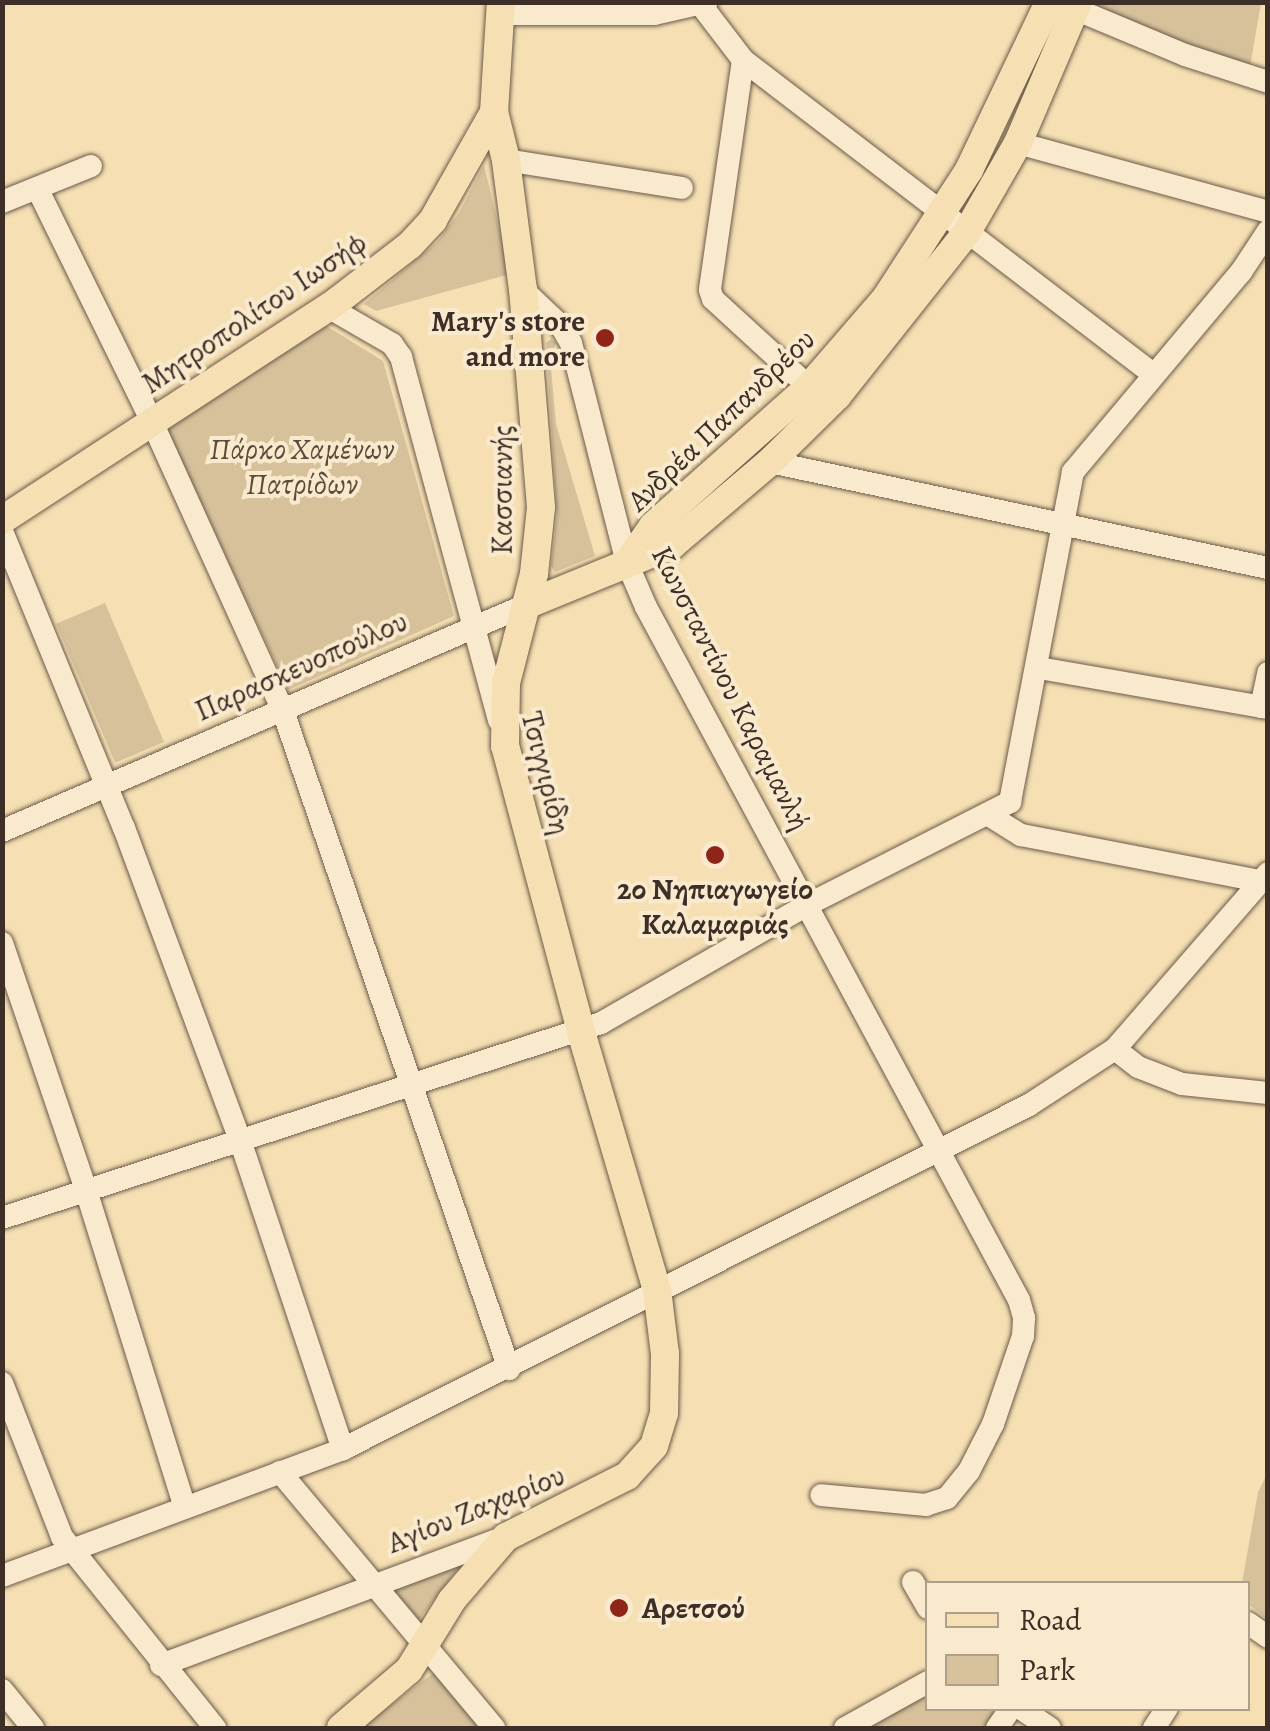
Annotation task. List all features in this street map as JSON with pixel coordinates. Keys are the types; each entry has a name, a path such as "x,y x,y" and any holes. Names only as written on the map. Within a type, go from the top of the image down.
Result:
{"main road":[{"name":"Ανδρέα Παπανδρέου","path":"627,563 672,545 770,462 837,396 967,232 1018,143 1067,5"},
{"name":"Ανδρέα Παπανδρέου","path":"627,563 653,526 809,388 886,298 944,215 1067,5"},
{"path":"500,8 494,112 506,160 523,290"},
{"name":"Μητροπολίτου Ιωσήφ","path":"2,520 328,307 410,245 433,220 494,112"},
{"name":"Κασσιανής","path":"506,746 506,683 526,604 541,507 523,290"},
{"name":"Παρασκευοπούλου","path":"526,604 627,563"},
{"name":"Τσιγγιρίδη","path":"506,746 581,1031 657,1290"},
{"name":"Αγίου Ζαχαρίου","path":"506,1537 611,1487 642,1463 654,1446 662,1426 666,1387 657,1290"},
{"path":"341,1728 409,1670 452,1600 506,1537"}],"street":[{"path":"500,8 654,14 704,4 742,60 1152,374"},
{"path":"1067,5 1185,55 1268,82"},
{"path":"742,60 711,279 713,299 809,388"},
{"path":"1018,143 1268,212"},
{"path":"506,160 723,195"},
{"path":"2,202 91,166"},
{"path":"36,188 152,422 283,712 509,1369"},
{"path":"2,1218 581,1031 633,1008 807,906 987,814 1014,796 1076,466 1240,272 1268,231"},
{"name":"Κωνσταντίνου Καραμανλή","path":"523,290 561,326 571,344 627,563 646,607 1019,1300 1024,1318 1023,1336 993,1424 969,1470 937,1504 820,1495"},
{"name":"Τσιγγιρίδη","path":"328,307 398,350 506,746"},
{"path":"770,462 1268,568"},
{"path":"2,531 109,787 240,1140 342,1449"},
{"name":"Παρασκευοπούλου","path":"2,831 526,604"},
{"path":"1039,668 1264,707 1268,673"},
{"path":"987,814 1021,835 1264,877"},
{"path":"2,1576 342,1449 509,1369 657,1290 1029,1105 1115,1049 1264,877"},
{"path":"2,944 86,1190 184,1506"},
{"path":"1115,1049 1138,1067 1182,1084 1268,1093"},
{"path":"2,1383 62,1537 160,1665 215,1728"},
{"path":"280,1472 494,1728"},
{"name":"Αγίου Ζαχαρίου","path":"160,1665 506,1537"},
{"path":"913,1582 925,1603"},
{"path":"845,1728 925,1684"},
{"path":"2,1690 33,1728"},
{"path":"1024,1711 1050,1728"}],"green space":[{"path":"1097,2 1261,3 1250,67 1094,10"},
{"path":"484,165 510,274 376,311 364,304 437,242 459,213"},
{"name":"Πάρκο Χαμένων Πατρίδων","path":"325,325 383,361 454,616 288,690 165,425"},
{"path":"551,339 556,343 550,357 556,424 595,556 555,572 551,566 557,515 546,343"},
{"path":"105,603 164,742 115,763 56,624"},
{"path":"1267,1474 1267,1619 1250,1606 1250,1581 1242,1581 1258,1492"},
{"path":"463,1562 417,1622 390,1591"},
{"path":"436,1671 483,1728 361,1728"},
{"path":"925,1690 925,1711 997,1711 984,1728 856,1728"}],"place":[{"name":"Mary's store and more","path":"605,338"},
{"name":"2ο Νηπιαγωγείο Καλαμαριάς","path":"715,855"},
{"name":"Αρετσού","path":"619,1608"}]}
